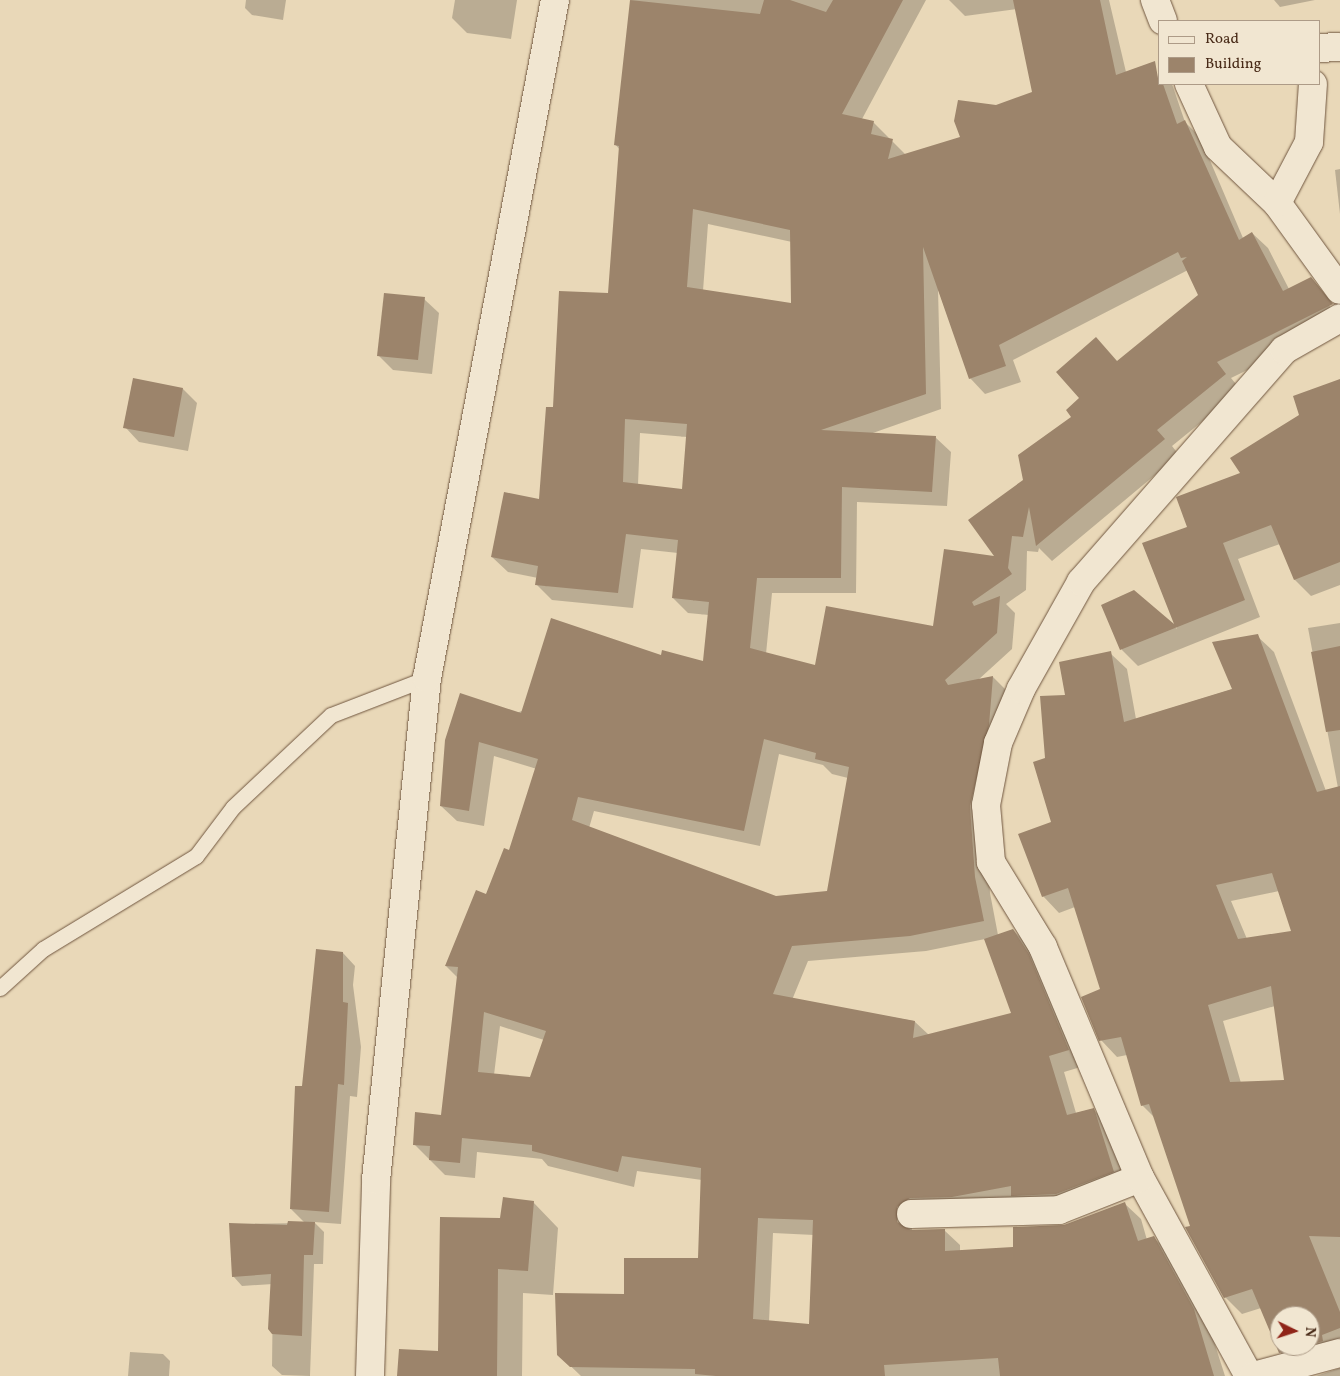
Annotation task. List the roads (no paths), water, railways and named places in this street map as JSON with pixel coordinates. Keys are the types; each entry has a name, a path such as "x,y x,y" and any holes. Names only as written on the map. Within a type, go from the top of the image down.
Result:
{"street":[{"path":"370,1376 376,1180 427,678 555,0"},
{"path":"1155,0 1163,20"},
{"path":"1320,48 1340,47"},
{"path":"1189,85 1218,147 1277,204 1340,290"},
{"path":"1277,204 1309,142 1313,85"},
{"path":"1249,1376 1140,1178 1043,947 991,862 986,805 998,743 1021,689 1081,582 1284,350 1340,318"},
{"path":"911,1214 1059,1210 1140,1178"},
{"path":"1254,1376 1340,1353"}],"lane":[{"path":"0,988 43,949 196,856 233,806 331,715 427,678"}]}
